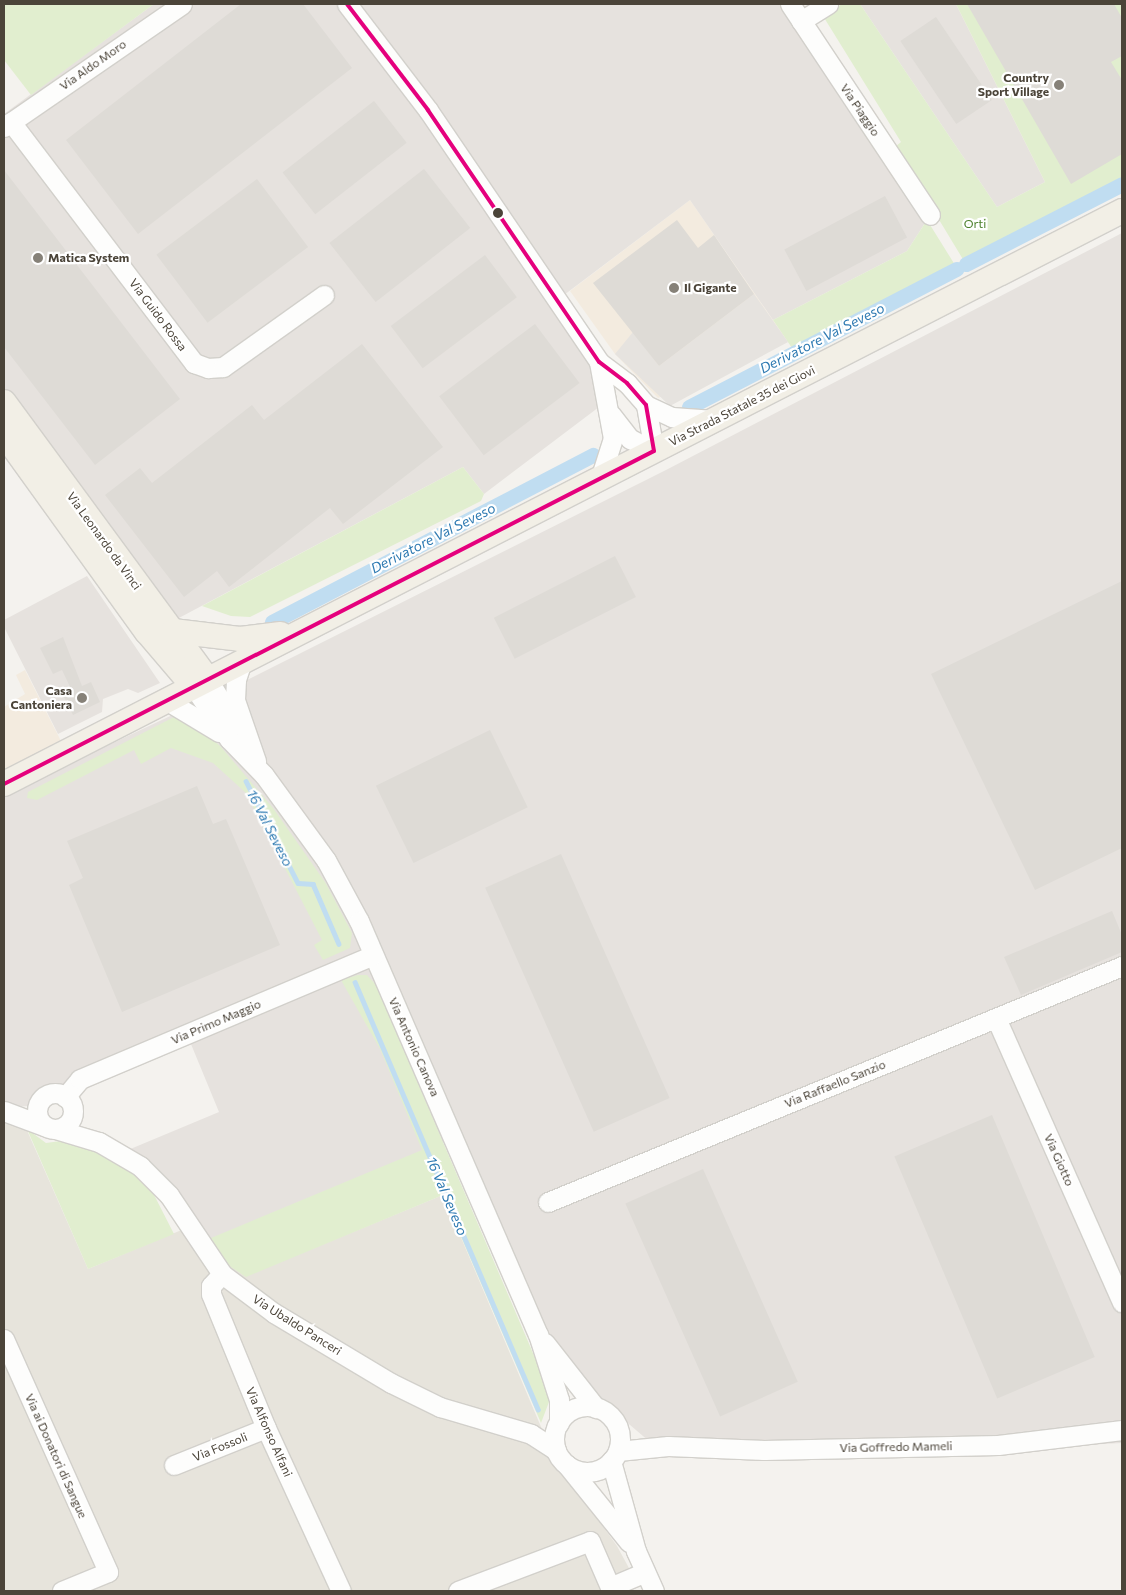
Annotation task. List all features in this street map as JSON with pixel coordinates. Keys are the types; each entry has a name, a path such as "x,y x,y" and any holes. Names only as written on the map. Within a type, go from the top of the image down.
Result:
{"main road":[{"name":"Via Strada Statale 35 dei Giovi","path":"308,629 1122,211"},
{"name":"Via Leonardo da Vinci","path":"4,402 173,631 200,682"},
{"name":"Via Leonardo da Vinci","path":"4,434 147,632 200,682"},
{"path":"173,631 260,638 308,629"},
{"path":"4,784 242,660 308,629"}],"street":[{"name":"Via Aldo Moro","path":"8,125 182,4"},
{"path":"347,4 428,110 599,362 628,383 646,405 672,417 714,420"},
{"name":"Via Piaggio","path":"790,4 930,215"},
{"path":"801,21 828,4"},
{"name":"Via Guido Rossa","path":"8,125 194,363 208,368 223,367 324,295"},
{"path":"599,362 611,415 612,448 600,479"},
{"path":"646,405 654,451"},
{"path":"611,415 630,439 654,451"},
{"name":"Via Antonio Canova","path":"242,660 234,690 248,744"},
{"name":"Via Antonio Canova","path":"200,682 229,739"},
{"name":"Via Antonio Canova","path":"200,682 248,744 264,775"},
{"name":"Via Antonio Canova","path":"166,700 229,739 264,775 326,860 373,955 538,1334 559,1400 559,1423"},
{"name":"Via Primo Maggio","path":"65,1097 80,1079 373,955"},
{"name":"Via Raffaello Sanzio","path":"548,1202 1122,966"},
{"name":"Via Giotto","path":"996,1018 1122,1302"},
{"path":"6,1111 55,1093 65,1097 72,1106 72,1117 65,1126 49,1128 37,1111 40,1100"},
{"name":"Via Ubaldo Panceri","path":"6,1111 49,1128 99,1142 128,1156 151,1174 222,1274 274,1313 392,1383 457,1414 540,1438 561,1457"},
{"name":"Via Alfonso Alfani","path":"222,1274 211,1286 212,1294 266,1428 341,1591"},
{"name":"Via Antonio Canova","path":"538,1334 596,1408"},
{"name":"Via ai Donatori di Sangue","path":"4,1339 108,1572 62,1591"},
{"path":"636,1551 561,1457 559,1423 575,1409 596,1408 617,1426 668,1446"},
{"path":"617,1426 614,1456 636,1551 654,1591"},
{"name":"Via Fossoli","path":"174,1465 266,1428"},
{"name":"Via Goffredo Mameli","path":"668,1446 773,1450 998,1445 1122,1430"},
{"path":"561,1457 595,1471 614,1456 668,1446"},
{"path":"458,1591 590,1541 610,1587 645,1572"}],"shaded area":[{"path":"154,4 340,4 594,362 603,404 484,494 463,467 177,619 4,389 4,114"},
{"path":"358,4 787,4 927,220 907,251 773,320 690,200 564,295 439,113"},
{"path":"860,4 956,4 1045,182 997,207"},
{"path":"690,200 788,342 658,398 615,354 570,291"},
{"path":"1122,233 1122,1443 834,1458 663,1453 603,1402 545,1330 458,1136 196,1245 166,1196 116,1155 219,1112 186,1032 65,1095 47,1093 28,1106 4,1108 4,794 245,681 666,470"},
{"path":"754,294 788,342 670,406 615,354 633,332 659,366"},
{"path":"87,576 160,683 138,693 128,689 103,699 102,712 58,734 4,627 4,620"},
{"path":"25,670 65,749 4,782 4,707 25,694 16,675"},
{"path":"4,1113 22,1119 88,1269 184,1229 196,1244 211,1238 228,1265 246,1276 443,1195 555,1460 617,1546 636,1581 623,1591 4,1591"}],"green space":[{"path":"4,4 154,4 31,95 4,60"},
{"name":"Orti","path":"842,4 860,4 997,207 1045,182 956,4 1122,4 1122,181 964,261 895,147 901,142 823,16"},
{"path":"927,220 955,265 792,348 773,320 907,251"},
{"path":"463,467 484,494 481,501 250,617 231,616 202,606"},
{"path":"176,716 198,726 221,747 273,808 325,882 352,933 350,948 323,960 314,945 322,940 246,793 213,763 171,748 141,764 134,750 37,800 27,798 28,792"},
{"path":"358,975 367,975 376,985 547,1386 549,1402 541,1423 443,1195 246,1277 228,1265 211,1238 422,1150 380,1049 341,980"},
{"path":"27,1129 46,1143 68,1140 114,1157 149,1185 174,1234 88,1269"}],"building":[{"path":"241,4 303,4 352,68 138,234 66,140"},
{"name":"Country Sport Village","path":"967,4 1114,4 1122,18 1122,56 1111,62 1122,80 1122,154 1071,184"},
{"path":"936,17 992,100 956,124 900,41"},
{"path":"374,101 407,143 315,214 283,172"},
{"path":"424,169 470,228 376,302 329,243"},
{"name":"Matica System","path":"4,170 180,399 95,465 4,347"},
{"path":"257,179 308,247 208,323 156,255"},
{"path":"885,196 907,237 806,291 784,250"},
{"name":"Il Gigante","path":"677,220 698,248 714,235 754,294 659,366 593,283"},
{"path":"485,255 517,297 423,368 391,326"},
{"path":"535,324 580,383 484,455 439,396"},
{"path":"362,344 443,447 343,524 330,508 229,587 217,571 184,597 105,495 140,468 152,483 252,405 264,420"},
{"path":"615,556 636,597 515,659 494,618"},
{"path":"1122,581 1122,848 1035,890 931,674"},
{"path":"63,637 82,686 91,682 100,702 73,715 63,695 72,691 62,670 53,674 40,648"},
{"path":"490,730 528,807 414,863 376,786"},
{"path":"197,786 213,824 226,819 280,945 122,1012 69,885 83,878 67,841"},
{"path":"561,854 670,1098 594,1132 485,888"},
{"path":"1112,911 1122,935 1122,952 1021,995 1004,957"},
{"path":"992,1115 1095,1357 997,1399 894,1156"},
{"path":"703,1169 798,1382 720,1416 625,1204"}],"waterway":[{"name":"Derivatore Val Seveso","path":"966,264 1122,184"},
{"name":"Derivatore Val Seveso","path":"689,407 956,269"},
{"name":"Derivatore Val Seveso","path":"272,622 593,455"},
{"name":"16 Val Seveso","path":"246,781 298,883 313,884 339,944"},
{"name":"16 Val Seveso","path":"355,982 538,1410"}],"transit line":[{"path":"4,784 654,451 646,405 627,383 599,362 428,110 347,4"}],"place":[{"name":"Country Sport Village","path":"1059,85"},
{"name":"Matica System","path":"38,258"},
{"name":"Il Gigante","path":"674,288"},
{"name":"Casa Cantoniera","path":"82,698"}]}
